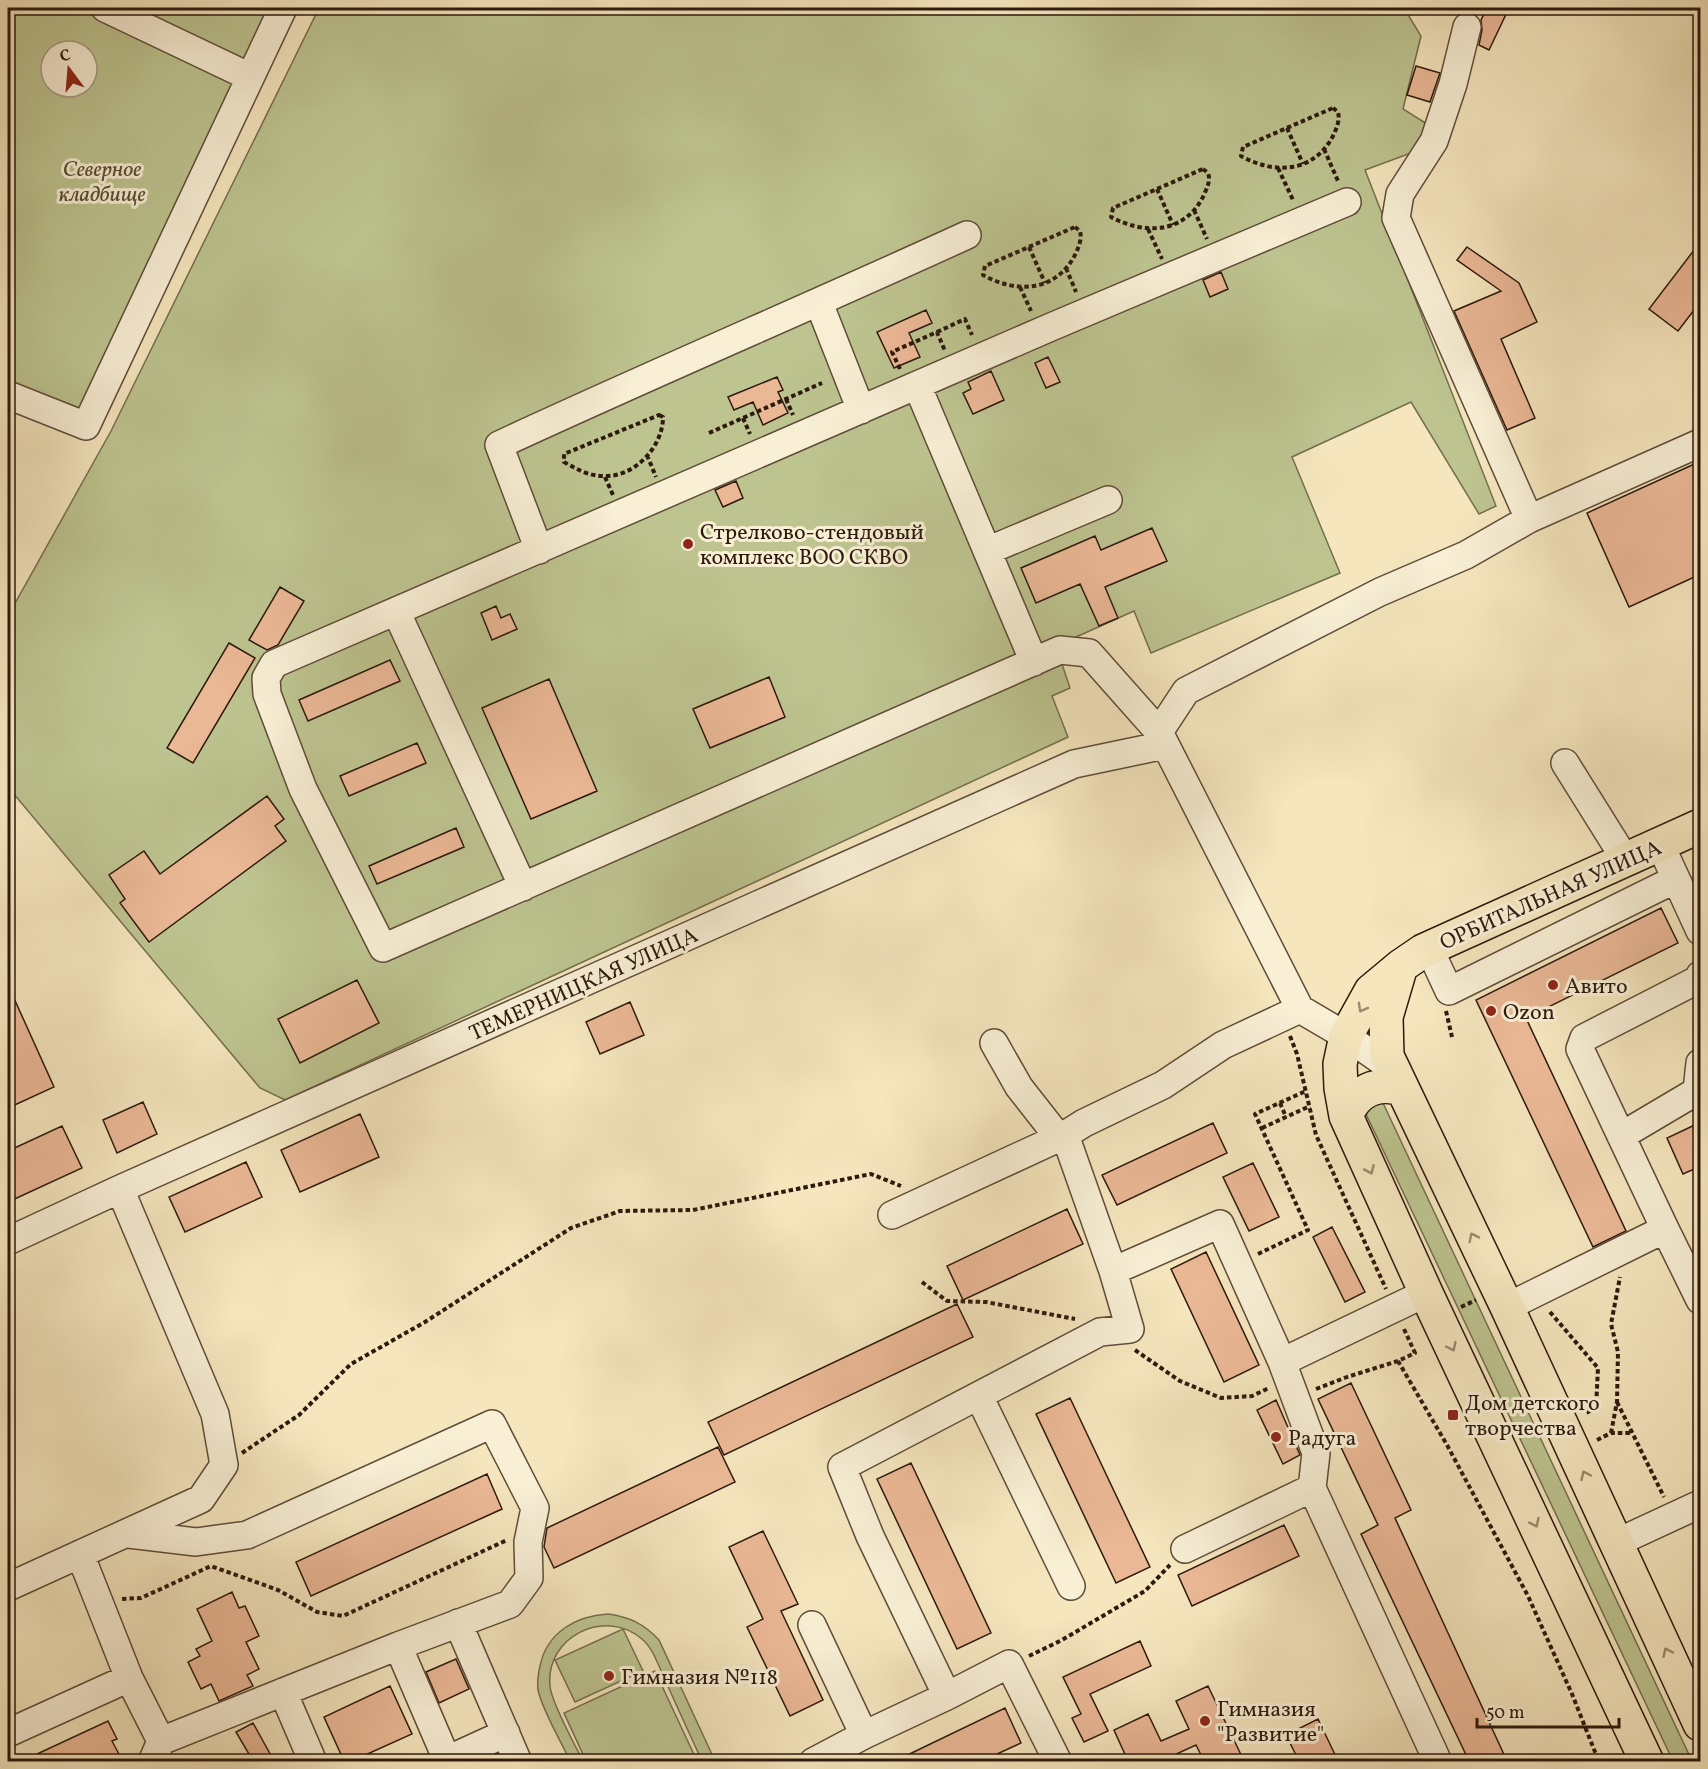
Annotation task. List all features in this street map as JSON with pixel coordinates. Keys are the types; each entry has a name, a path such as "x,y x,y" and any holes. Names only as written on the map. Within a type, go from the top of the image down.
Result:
{"main road":[{"name":"ОРБИТАЛЬНАЯ УЛИЦА","path":"1647,1761 1426,1293 1346,1116 1340,1064 1346,1036 1371,991 1401,966 1429,948 1701,826"},
{"path":"1401,966 1386,1017 1387,1056 1616,1543 1691,1679 1701,1724"},
{"path":"1346,1116 1358,1096 1368,1089 1391,1085 1398,1079"}],"street":[{"path":"105,8 250,77"},
{"path":"8,394 86,426 283,8"},
{"path":"1467,27 1453,84 1434,141 1400,195 1396,218 1529,519"},
{"path":"1347,202 274,664 266,678 267,694 303,789 383,948 1060,650 1089,653 1162,739 1291,1013 1346,1036 1398,1079"},
{"path":"539,550 499,445 967,235"},
{"path":"819,303 861,410"},
{"path":"913,387 1034,662"},
{"path":"1162,739 1186,691 1380,592 1466,555 1529,519 1701,443"},
{"path":"987,551 1108,500"},
{"path":"396,611 523,887"},
{"name":"ТЕМЕРНИЦКАЯ УЛИЦА","path":"8,1241 120,1188 1074,764 1162,739"},
{"path":"1565,763 1626,859"},
{"path":"1660,844 1676,879 1694,901 1701,931"},
{"path":"1429,948 1449,991 1676,879"},
{"path":"1701,975 1699,979 1584,1038 1580,1049 1701,1300"},
{"path":"892,1215 1062,1137 1084,1123 1163,1085 1223,1045 1291,1013"},
{"path":"947,1696 870,1536 842,1467 1100,1332 1130,1329 1113,1271 1062,1137 1019,1087 994,1043"},
{"path":"1621,1136 1697,1090 1701,1063"},
{"path":"8,1587 201,1499 224,1466 215,1414 120,1188"},
{"path":"1113,1271 1221,1224 1282,1362 1316,1453 1312,1488 1438,1761"},
{"path":"1507,1307 1665,1228"},
{"path":"1282,1362 1426,1293"},
{"path":"979,1396 1071,1586"},
{"path":"80,1554 156,1751 283,1692 510,1604 529,1578 528,1542 536,1508 492,1424 247,1535 196,1542 129,1533"},
{"path":"1185,1549 1312,1488"},
{"path":"1616,1543 1701,1504"},
{"path":"458,1623 518,1761"},
{"path":"812,1625 864,1734"},
{"path":"398,1646 445,1761 506,1733"},
{"path":"813,1761 1009,1664 1058,1761"},
{"path":"8,1733 129,1678"},
{"path":"283,1692 313,1761"}],"path":[{"path":"1333,108 1338,112 1340,118 1329,144 1324,149 1303,164 1278,168 1265,167 1241,156 1243,147 1333,108"},
{"path":"1287,128 1303,164"},
{"path":"1324,149 1347,202"},
{"path":"1278,168 1302,220"},
{"path":"1203,169 1210,178 1199,205 1194,210 1173,225 1148,229 1135,228 1111,217 1113,208 1203,169"},
{"path":"1157,189 1173,225"},
{"path":"1194,210 1216,257"},
{"path":"1075,227 1080,231 1082,237 1071,263 1061,273 1045,283 1020,287 1007,286 983,275 985,266 1075,227"},
{"path":"1148,229 1170,277"},
{"path":"1029,247 1045,283"},
{"path":"913,387 892,352 965,319 972,335"},
{"path":"937,332 954,370"},
{"path":"709,433 822,383"},
{"path":"658,415 663,417 663,429 656,447 632,468 605,477 594,475 564,462 564,454 658,415"},
{"path":"1291,1013 1297,1054 1316,1136 1415,1353 1295,1397"},
{"path":"1239,1263 1308,1230 1255,1114 1306,1091"},
{"path":"1280,1103 1286,1117"},
{"path":"1262,1128 1310,1106"},
{"path":"224,1466 299,1415 351,1364 425,1322 571,1228 621,1210 693,1210 871,1174 930,1197"},
{"path":"1611,1433 1617,1402 1618,1352 1611,1323 1626,1248"},
{"path":"1550,1312 1598,1368 1596,1408 1584,1414"},
{"path":"1398,1361 1448,1445 1528,1596 1599,1761"},
{"path":"1617,1402 1664,1498"},
{"path":"1597,1440 1611,1433 1632,1433"},
{"path":"98,1600 141,1598 211,1566 278,1590 317,1612 343,1616 510,1538"},
{"path":"1009,1664 1062,1640 1145,1591 1185,1549"}],"green space":[{"name":"Северное кладбище","path":"8,8 284,8 90,435 8,407"},
{"name":"Стрелково-стендовый комплекс ВОО СКВО","path":"319,8 1404,8 1421,36 1403,109 1435,129 1422,149 1365,170 1496,506 1479,514 1411,402 1292,457 1340,573 1151,653 1134,611 1056,646 1070,688 1052,696 1068,737 285,1100 260,1088 8,787 8,616 111,431"},
{"path":"1383,1103 1692,1761 1673,1761 1365,1112 1370,1104"},
{"path":"608,1614 636,1622 659,1640 715,1761 702,1761 650,1648 642,1639 627,1630 611,1626 595,1627 580,1632 567,1641 557,1653 551,1669 550,1686 554,1702 583,1761 570,1761 549,1720 539,1694 537,1684 540,1666 549,1644 565,1628 585,1618"},
{"path":"623,1629 643,1671 575,1702 555,1660"},
{"path":"655,1671 697,1761 586,1761 564,1713"}],"building":[{"path":"1487,8 1509,8 1489,50 1479,45 1481,20"},
{"path":"1416,66 1440,73 1430,102 1407,95"},
{"path":"1701,241 1701,301 1678,331 1649,309"},
{"path":"1467,247 1519,283 1537,322 1501,339 1535,418 1507,430 1454,311 1501,291 1457,260"},
{"path":"1221,272 1228,289 1210,297 1203,280"},
{"path":"926,310 932,323 909,333 920,357 894,368 877,332"},
{"path":"1048,357 1060,382 1046,388 1035,363"},
{"path":"991,371 1004,400 973,414 963,393 971,389 968,382"},
{"path":"777,377 783,390 778,392 788,413 763,425 753,402 734,410 728,397"},
{"path":"1701,461 1701,574 1629,607 1587,513"},
{"path":"736,481 743,498 723,507 715,490"},
{"path":"1152,528 1167,561 1105,587 1118,618 1099,626 1080,584 1036,603 1021,568 1095,536 1101,550"},
{"path":"280,587 304,601 278,645 267,650 249,640"},
{"path":"496,606 501,618 510,614 517,629 492,640 481,613"},
{"path":"229,643 255,658 193,763 167,748"},
{"path":"390,660 400,681 308,721 299,700"},
{"path":"769,677 785,717 710,748 693,709"},
{"path":"549,679 597,791 531,819 482,708"},
{"path":"417,743 426,763 349,796 340,776"},
{"path":"267,796 284,819 275,826 286,841 149,942 120,903 125,899 109,875 144,851 160,874"},
{"path":"456,828 464,847 377,884 369,866"},
{"path":"1661,908 1678,943 1526,1018 1626,1231 1593,1247 1476,1000"},
{"path":"357,980 379,1023 300,1063 278,1019"},
{"path":"8,985 54,1087 8,1108"},
{"path":"630,1002 644,1035 600,1054 586,1022"},
{"path":"143,1102 157,1134 117,1153 103,1120"},
{"path":"360,1114 379,1157 300,1192 281,1150"},
{"path":"1701,1122 1701,1166 1683,1174 1667,1138"},
{"path":"1213,1123 1227,1153 1117,1205 1102,1175"},
{"path":"62,1126 82,1168 8,1202 8,1151"},
{"path":"246,1162 262,1197 185,1232 169,1197"},
{"path":"1253,1163 1279,1217 1249,1231 1223,1177"},
{"path":"1067,1209 1083,1244 963,1300 947,1266"},
{"path":"1332,1227 1365,1292 1345,1302 1313,1237"},
{"path":"1206,1252 1259,1365 1224,1382 1171,1269"},
{"path":"957,1304 973,1337 724,1455 708,1422"},
{"path":"1351,1383 1411,1510 1395,1518 1507,1761 1469,1761 1361,1534 1378,1525 1318,1399"},
{"path":"1070,1398 1150,1567 1116,1583 1036,1414"},
{"path":"1276,1400 1300,1455 1283,1464 1257,1410"},
{"path":"718,1447 735,1482 554,1568 544,1547 547,1528"},
{"path":"911,1463 991,1633 957,1649 877,1479"},
{"path":"487,1474 502,1509 311,1596 296,1562"},
{"path":"1284,1525 1299,1556 1192,1606 1178,1575"},
{"path":"763,1531 798,1604 781,1611 823,1700 790,1716 747,1627 763,1619 729,1547"},
{"path":"232,1592 239,1608 245,1606 259,1636 246,1642 259,1669 247,1675 253,1686 219,1701 211,1684 201,1689 188,1662 200,1656 196,1649 212,1641 197,1609"},
{"path":"1140,1641 1151,1666 1090,1694 1108,1731 1084,1742 1072,1718 1081,1714 1063,1677"},
{"path":"456,1659 469,1689 439,1703 426,1672"},
{"path":"390,1686 412,1734 352,1761 344,1761 324,1717"},
{"name":"Гимназия \"Развитие\"","path":"1208,1686 1244,1761 1204,1761 1196,1745 1161,1761 1128,1761 1114,1730 1148,1714 1161,1741 1189,1729 1176,1701"},
{"path":"1005,1708 1021,1743 982,1761 895,1761"},
{"name":"Гимназия \"Развитие\"","path":"1318,1719 1338,1761 1299,1761 1286,1735"},
{"path":"108,1721 117,1739 112,1741 120,1756 108,1761 22,1761"},
{"path":"253,1723 274,1761 253,1761 236,1732"}],"place":[{"name":"Стрелково-стендовый комплекс ВОО СКВО","path":"688,544"},
{"name":"Авито","path":"1553,985"},
{"name":"Ozon","path":"1491,1011"},
{"name":"Дом детского творчества","path":"1453,1415"},
{"name":"Радуга","path":"1276,1437"},
{"name":"Гимназия №118","path":"609,1676"},
{"name":"Гимназия \"Развитие\"","path":"1205,1721"}]}
